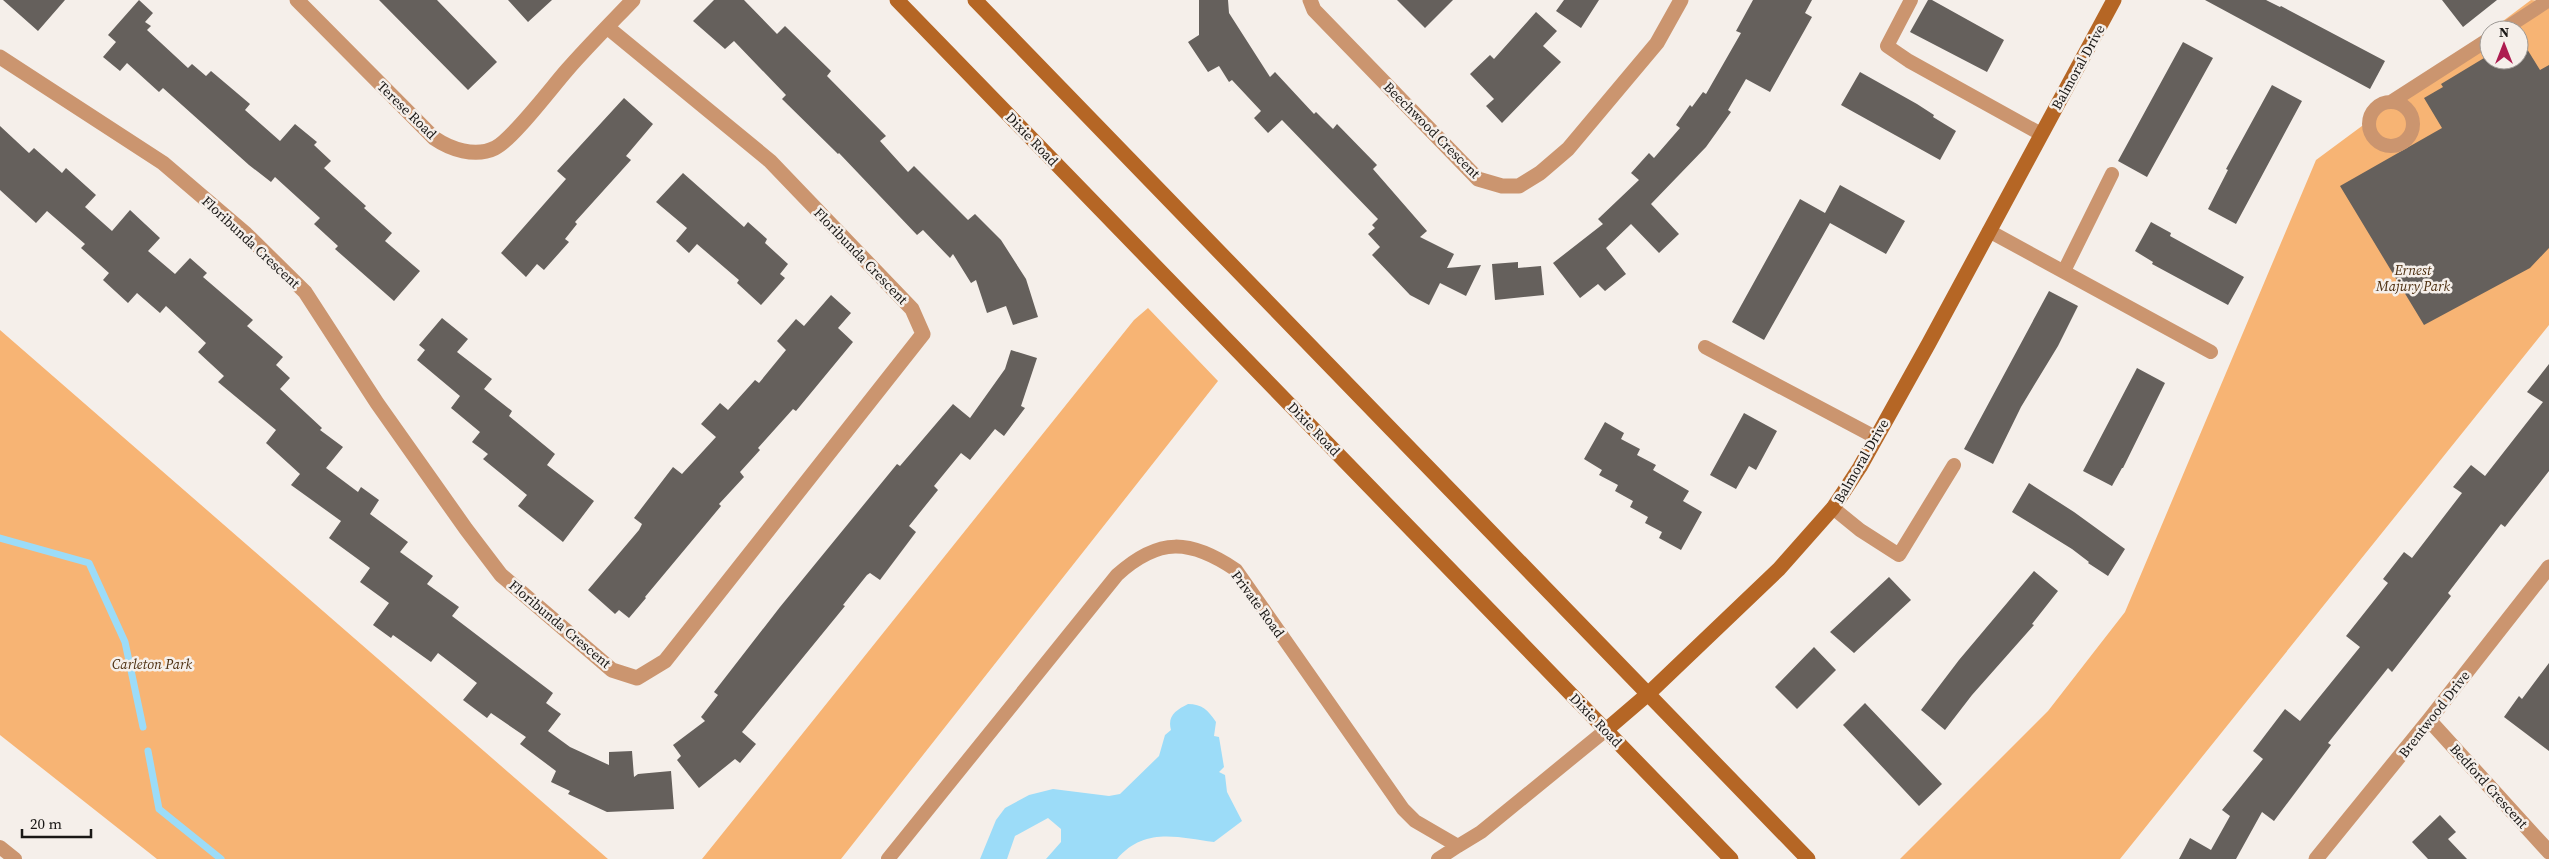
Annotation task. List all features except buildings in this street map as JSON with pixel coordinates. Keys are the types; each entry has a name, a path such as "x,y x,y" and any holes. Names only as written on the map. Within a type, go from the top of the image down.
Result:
{"main road":[{"name":"Dixie Road","path":"896,0 1731,859"},
{"path":"974,0 1808,859"},
{"name":"Balmoral Drive","path":"1606,730 1648,694 1779,569 1834,508 1860,466 2114,0"}],"street":[{"name":"Terese Road","path":"297,0 434,138 450,148 471,152 495,149 511,134 633,0"},
{"name":"Beechwood Crescent","path":"1310,0 1314,10 1478,179 1502,186 1519,186 1540,173 1568,149 1656,43 1681,0"},
{"name":"Floribunda Crescent","path":"0,57 162,163 246,234 305,292 377,403 501,575 612,670 637,678 665,661 923,334 912,309 770,161 608,28"},
{"name":"Brentwood Drive","path":"2316,859 2429,720 2549,567"},
{"name":"Bedford Crescent","path":"2429,720 2549,852"}],"lane":[{"path":"1911,0 1887,46 1909,61 2042,134"},
{"path":"2518,20 2549,0"},
{"path":"2391,102 2479,45"},
{"path":"2064,271 2112,174"},
{"path":"1989,231 2211,352"},
{"path":"1705,347 1875,437"},
{"path":"1834,508 1860,530 1899,555 1954,465"},
{"name":"Private Road","path":"888,859 1117,575 1136,558 1159,548 1188,547 1212,554 1236,570 1403,809 1415,821 1458,846"},
{"path":"1438,859 1482,832 1606,730"},
{"path":"0,848 15,859"}],"green space":[{"name":"Ernest Majury Park","path":"2531,0 2549,2 2549,325 2120,859 1900,859 2048,711 2125,612 2316,160 2479,39 2479,70 2529,70 2529,20 2504,20"},
{"path":"1148,308 1218,381 841,859 702,859 1134,320"},
{"name":"Carleton Park","path":"0,330 608,859 157,859 0,735"}],"water":[{"path":"1188,704 1197,705 1204,709 1216,722 1214,736 1219,737 1224,767 1219,772 1225,775 1227,792 1242,821 1214,842 1174,837 1150,838 1138,842 1127,849 1117,859 1046,859 1061,842 1061,829 1048,818 1015,836 1007,859 980,859 996,820 1005,808 1029,795 1053,789 1109,796 1120,794 1159,756 1165,735 1171,730 1171,717 1176,711"}],"waterway":[{"path":"0,538 89,563 125,642 143,727"},
{"path":"148,751 159,809 221,859"}]}
